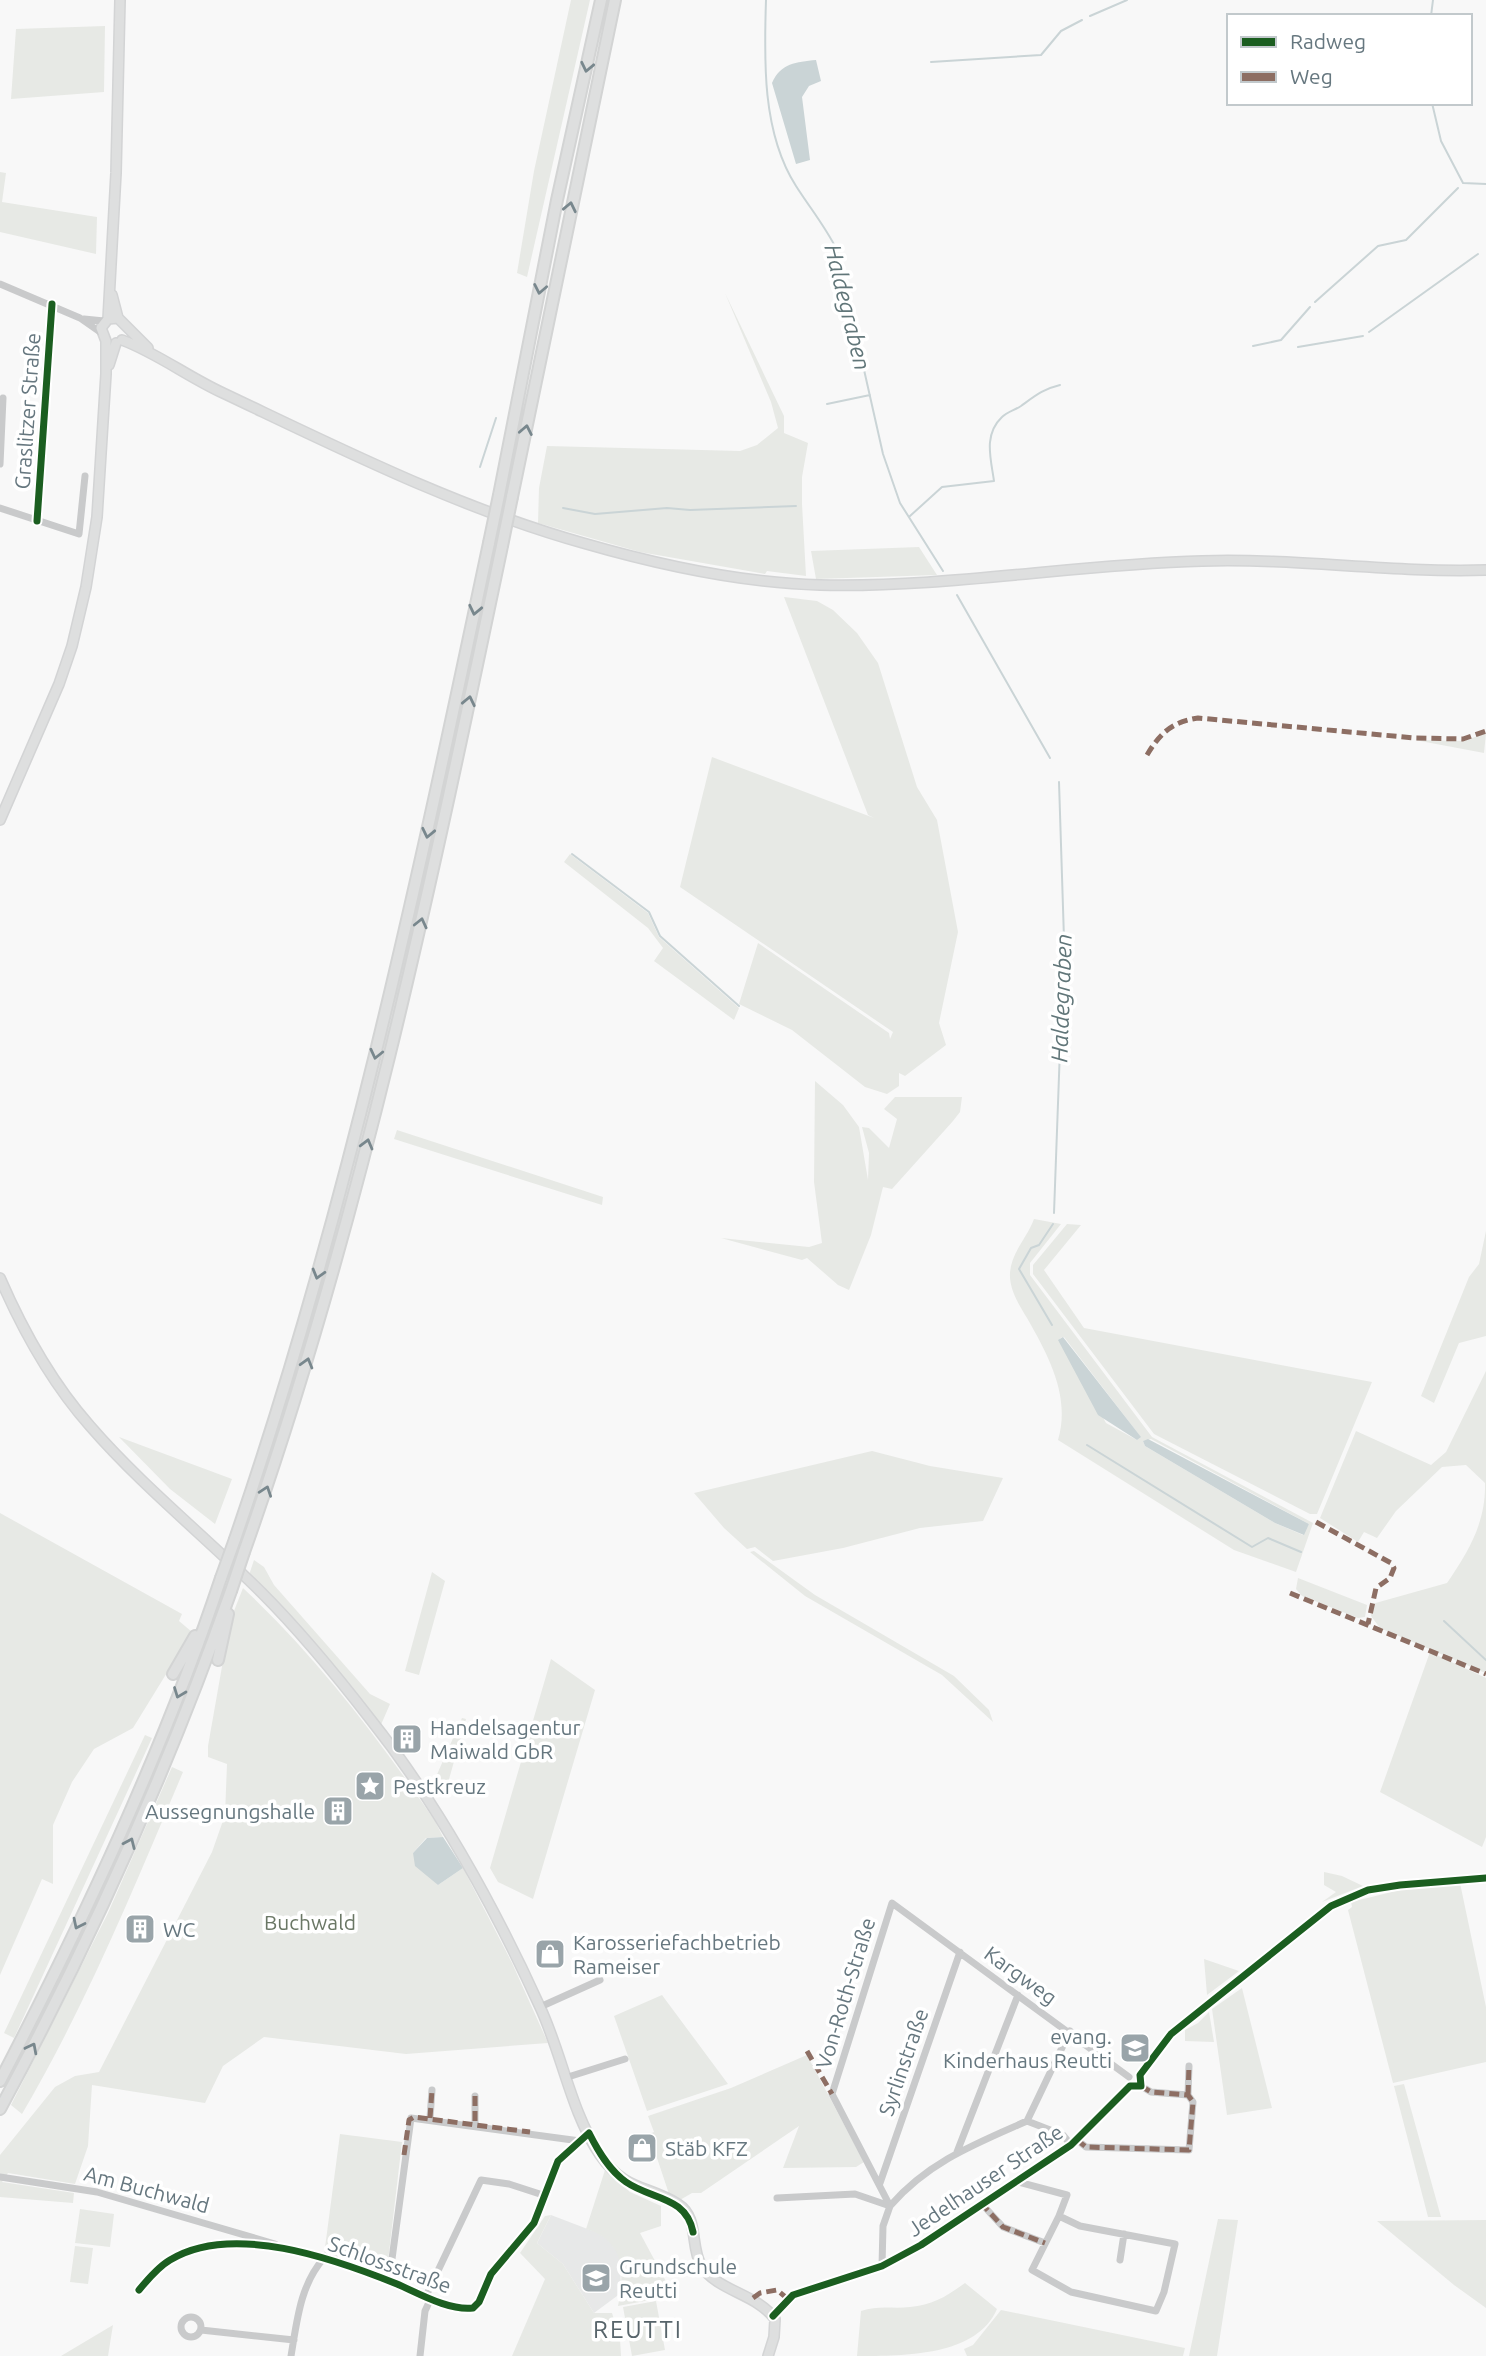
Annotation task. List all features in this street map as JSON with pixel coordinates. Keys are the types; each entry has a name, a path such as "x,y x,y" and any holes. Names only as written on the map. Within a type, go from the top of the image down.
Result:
{"highway":[{"path":"0,2081 114,1848 212,1606 292,1367 363,1107 423,855 499,495 557,200 601,0"},
{"path":"0,2109 51,2012 131,1841 175,1736 231,1591 305,1370 376,1110 435,863 615,0"},
{"path":"218,1660 231,1591"},
{"path":"173,1674 212,1606"}],"main road":[{"path":"0,820 59,684 79,620 97,517 106,374 103,337 111,290 120,0"},
{"path":"111,290 118,318 157,356"},
{"path":"106,320 118,318"},
{"path":"106,374 127,329"},
{"path":"103,337 157,356 274,417 470,503 579,542 654,562 817,584 913,583 1199,561 1279,560 1433,570 1486,570"},
{"path":"0,1278 38,1355 89,1425 264,1595 370,1718 422,1791 483,1891 540,2007 589,2133 601,2156 624,2180 639,2189 677,2203 686,2211 691,2219 699,2263 709,2274 753,2298 773,2316 776,2327 768,2356"}],"street":[{"path":"0,284 80,318 103,337"},
{"name":"Graslitzer Straße","path":"37,521 52,304"},
{"path":"80,318 106,320"},
{"path":"0,464 3,398"},
{"path":"0,508 79,534 85,476"},
{"path":"1188,2095 1151,2092 1142,2086 1140,2075 1171,2034 1331,1906 1368,1890 1390,1886 1448,1879 1486,1878"},
{"name":"Kargweg","path":"892,1903 1070,2031 1129,2077"},
{"name":"Von-Roth-Straße","path":"880,2183 832,2094 892,1903"},
{"name":"Syrlinstraße","path":"880,2183 960,1952"},
{"path":"540,2007 600,1980"},
{"path":"957,2152 1018,1995"},
{"path":"882,2266 883,2226 890,2206 911,2182 957,2152 1027,2121 1070,2031"},
{"path":"568,2077 625,2059"},
{"path":"1027,2121 1086,2147 1189,2150 1193,2102 1188,2095 1189,2066"},
{"path":"1140,2075 1135,2073 1129,2077 1130,2086 1137,2089 1142,2086"},
{"name":"Jedelhauser Straße","path":"773,2316 793,2295 882,2266 921,2245 1074,2142 1130,2086"},
{"path":"430,2118 432,2090"},
{"path":"475,2096 475,2124"},
{"path":"389,2281 408,2120 414,2117 430,2118 580,2141"},
{"name":"Schlossstraße","path":"139,2290 167,2261 192,2249 282,2246 324,2258 428,2297 464,2308 475,2306 492,2272 527,2234 546,2196 558,2161 589,2133"},
{"name":"Am Buchwald","path":"0,2177 97,2192 282,2246"},
{"path":"420,2356 428,2297 481,2180 509,2184 546,2196"},
{"name":"Jedelhauser Straße","path":"1015,2181 1067,2195 1059,2216"},
{"path":"880,2183 890,2206"},
{"path":"777,2198 856,2193 890,2206"},
{"name":"Jedelhauser Straße","path":"981,2203 989,2215 1004,2227 1045,2243"},
{"path":"1059,2216 1080,2226 1175,2244 1164,2292 1156,2311 1071,2292 1032,2270 1059,2216"},
{"path":"1120,2260 1124,2234"},
{"path":"291,2356 308,2280 324,2258"},
{"path":"201,2330 294,2340"}],"shaded area":[{"path":"816,60 821,81 809,86 802,97 810,160 796,164 772,83 785,67"},
{"path":"1063,1337 1141,1437 1137,1440 1098,1415 1058,1340"},
{"path":"1148,1439 1309,1524 1304,1535 1275,1523 1145,1446 1143,1441"},
{"path":"443,1837 463,1868 438,1885 415,1866 413,1853 427,1838"},
{"name":"Grundschule Reutti","path":"551,2215 598,2233 615,2244 620,2260 621,2293 594,2313 563,2264 537,2243"}],"green space":[{"path":"571,0 590,0 527,277 517,273 534,171"},
{"path":"105,26 104,92 11,99 16,29"},
{"path":"0,172 6,173 2,202 97,217 96,254 0,232"},
{"path":"725,293 784,416 784,433 808,443 802,477 806,576 767,571 765,574 640,552 538,523 539,488 547,446 740,451 757,445 778,428 771,402"},
{"path":"919,547 937,575 816,579 811,551"},
{"path":"784,597 817,601 833,610 857,633 878,663 917,787 937,820 958,932 939,1023 946,1045 905,1076 899,1073 899,1086 887,1094 865,1087 792,1030 739,1004 758,943 889,1033 890,1039 893,1032 680,887 712,757 874,818 868,815"},
{"path":"1486,733 1484,753 1415,740 1464,741"},
{"path":"570,854 648,913 659,937 739,1008 734,1020 654,961 663,948 648,928 564,862"},
{"path":"815,1081 843,1105 859,1127 868,1180 869,1153 862,1127 869,1128 889,1148 897,1119 884,1109 895,1097 962,1097 960,1112 953,1121 892,1189 883,1187 871,1235 849,1290 838,1285 807,1258 802,1260 721,1238 809,1247 822,1243 814,1182"},
{"path":"397,1130 603,1197 602,1205 394,1139"},
{"path":"1034,1219 1061,1224 1030,1263 1030,1275 1152,1437 1313,1523 1296,1572 1234,1550 1058,1440 1062,1408 1055,1376 1043,1346 1015,1297 1010,1279 1013,1259","holes":["1064,1337 1140,1436 1137,1440 1106,1423 1060,1338","1151,1439 1309,1524 1303,1535 1275,1523 1145,1446 1143,1441"]},
{"path":"1067,1224 1081,1225 1044,1270 1084,1328 1372,1382 1317,1514 1310,1514 1154,1434 1033,1274 1033,1265"},
{"path":"1486,1231 1486,1336 1459,1343 1434,1403 1421,1396 1469,1277 1479,1264"},
{"path":"1486,1371 1486,1671 1483,1672 1380,1628 1371,1616 1372,1604 1447,1583 1455,1571 1475,1536 1485,1497 1485,1483 1466,1465 1442,1467 1396,1511 1377,1538 1364,1532 1358,1542 1320,1518 1356,1431 1431,1465 1446,1452"},
{"path":"119,1437 232,1479 215,1524 170,1489"},
{"path":"872,1451 930,1466 1003,1478 983,1521 920,1528 843,1548 773,1561 755,1547 747,1549 724,1528 694,1493"},
{"path":"0,1513 182,1614 179,1621 192,1632 133,1728 94,1749 72,1782 53,1825 53,1884 42,1879 0,1975"},
{"path":"754,1551 815,1595 954,1676 989,1710 993,1722 942,1675 805,1596 750,1552"},
{"path":"254,1560 264,1567 274,1585 370,1694 390,1704 380,1727 249,1575"},
{"path":"432,1572 445,1581 419,1675 405,1671"},
{"path":"1298,1578 1367,1605 1365,1617 1358,1618 1302,1596 1296,1589"},
{"name":"Buchwald","path":"243,1588 296,1642 345,1699 435,1821 443,1837 426,1838 413,1853 438,1885 463,1868 512,1963 548,2043 406,2054 264,2037 223,2066 205,2103 92,2085 88,2146 75,2184 8,2173 2,2182 74,2193 73,2203 0,2197 0,2155 55,2087 75,2076 99,2072 212,1852 225,1815 227,1764 208,1757 208,1746 230,1621"},
{"path":"1430,1652 1486,1678 1486,1837 1482,1847 1380,1792"},
{"path":"551,1659 595,1690 533,1899 498,1882 490,1868"},
{"path":"462,1718 466,1719 444,1797 438,1788 431,1788"},
{"path":"145,1735 152,1738 14,2038 4,2033"},
{"path":"172,1767 183,1772 146,1859 88,1988 22,2114 11,2105 108,1913"},
{"path":"1324,1872 1342,1876 1363,1886 1322,1902 1336,1892 1324,1885"},
{"path":"1460,1883 1486,2007 1486,2062 1393,2083 1348,1910 1352,1907 1351,1902 1400,1890"},
{"path":"1204,1959 1239,1971 1207,1995"},
{"path":"1242,1988 1272,2108 1227,2115 1212,2009"},
{"path":"662,1995 728,2084 647,2111 614,2016"},
{"path":"1209,2012 1214,2042 1185,2041 1185,2030 1198,2023"},
{"path":"807,2055 864,2162 856,2167 783,2168 799,2126 701,2193 692,2193 680,2200 669,2194 649,2134 654,2132 648,2116 731,2088"},
{"path":"1404,2084 1441,2217 1428,2217 1394,2086"},
{"path":"340,2134 402,2142 386,2278 324,2255"},
{"path":"605,2170 630,2192 661,2206 661,2226 640,2233 676,2300 661,2298 618,2306 621,2281 619,2258 608,2241 586,2229"},
{"path":"80,2209 114,2214 110,2247 75,2243"},
{"path":"551,2215 537,2243 563,2264 594,2313 612,2313 620,2339 621,2356 512,2356 545,2279 520,2253 545,2216"},
{"path":"1218,2219 1238,2220 1217,2356 1189,2356"},
{"path":"1486,2220 1486,2308 1377,2221"},
{"path":"75,2246 93,2248 88,2284 70,2282"},
{"path":"965,2283 997,2309 987,2325 973,2336 957,2345 917,2354 857,2356 861,2311 926,2304 946,2296"},
{"path":"656,2301 665,2350 632,2356 623,2307"},
{"path":"1001,2310 1185,2348 1183,2356 967,2356 964,2349 973,2345"},
{"path":"113,2325 108,2356 61,2356"}],"waterway":[{"name":"Haldegraben","path":"766,0 766,71 771,120 777,143 796,186 837,250 883,454 900,503 943,571"},
{"path":"1090,16 1127,0"},
{"path":"1431,14 1433,0"},
{"path":"931,62 1041,55 1061,31 1082,20"},
{"path":"1432,105 1441,141 1463,183 1486,184"},
{"path":"1315,302 1378,246 1406,240 1458,188"},
{"path":"1369,332 1478,254"},
{"path":"1253,346 1281,340 1310,307"},
{"path":"1298,347 1363,336"},
{"path":"910,516 942,487 994,481 990,439 996,424 1004,415 1039,393 1060,385"},
{"path":"827,404 870,395"},
{"path":"480,467 496,418"},
{"path":"563,508 595,514 667,508 690,510 796,506"},
{"name":"Haldegraben","path":"957,595 1050,758"},
{"name":"Haldegraben","path":"1054,1213 1064,939 1059,782"},
{"path":"572,854 649,912 660,936 739,1006"},
{"name":"Haldegraben","path":"1052,1325 1019,1269 1031,1248 1039,1245 1053,1224"},
{"path":"1087,1445 1252,1547 1268,1538 1301,1552"},
{"path":"1444,1621 1486,1660"}],"marked path":[{"path":"1147,755 1168,730 1181,722 1198,718 1415,738 1463,739 1486,731"},
{"path":"1316,1522 1391,1563 1394,1568 1390,1578 1376,1588 1368,1624"},
{"path":"1290,1593 1486,1674"},
{"path":"807,2051 832,2094"},
{"path":"1188,2095 1189,2066"},
{"path":"1077,2140 1086,2147 1189,2150 1193,2102 1188,2095 1151,2092 1141,2086"},
{"path":"430,2118 432,2090"},
{"path":"475,2096 475,2124"},
{"path":"404,2155 409,2120 414,2117 530,2132"},
{"path":"981,2203 1003,2227 1045,2243"},
{"path":"753,2298 760,2293 777,2290 788,2299"}],"cycle path":[{"path":"37,521 52,304"},
{"path":"773,2316 793,2295 882,2266 921,2245 1071,2145 1130,2086 1141,2086 1140,2075 1171,2034 1331,1906 1368,1890 1486,1878"},
{"path":"139,2290 170,2260 195,2249 223,2244 253,2244 314,2255 372,2274 444,2304 473,2308 479,2302 491,2274 534,2223 558,2161 589,2133 614,2172 636,2188 676,2205 689,2220 693,2232"}],"place":[{"name":"Handelsagentur Maiwald GbR","path":"407,1739"},
{"name":"Pestkreuz","path":"370,1786"},
{"name":"Aussegnungshalle","path":"338,1811"},
{"name":"WC","path":"140,1929"},
{"name":"Karosseriefachbetrieb Rameiser","path":"550,1954"},
{"name":"evang. Kinderhaus Reutti","path":"1135,2048"},
{"name":"Stäb KFZ","path":"642,2148"},
{"name":"Grundschule Reutti","path":"596,2278"}],"district":[{"name":"REUTTI","path":"638,2329"}]}
